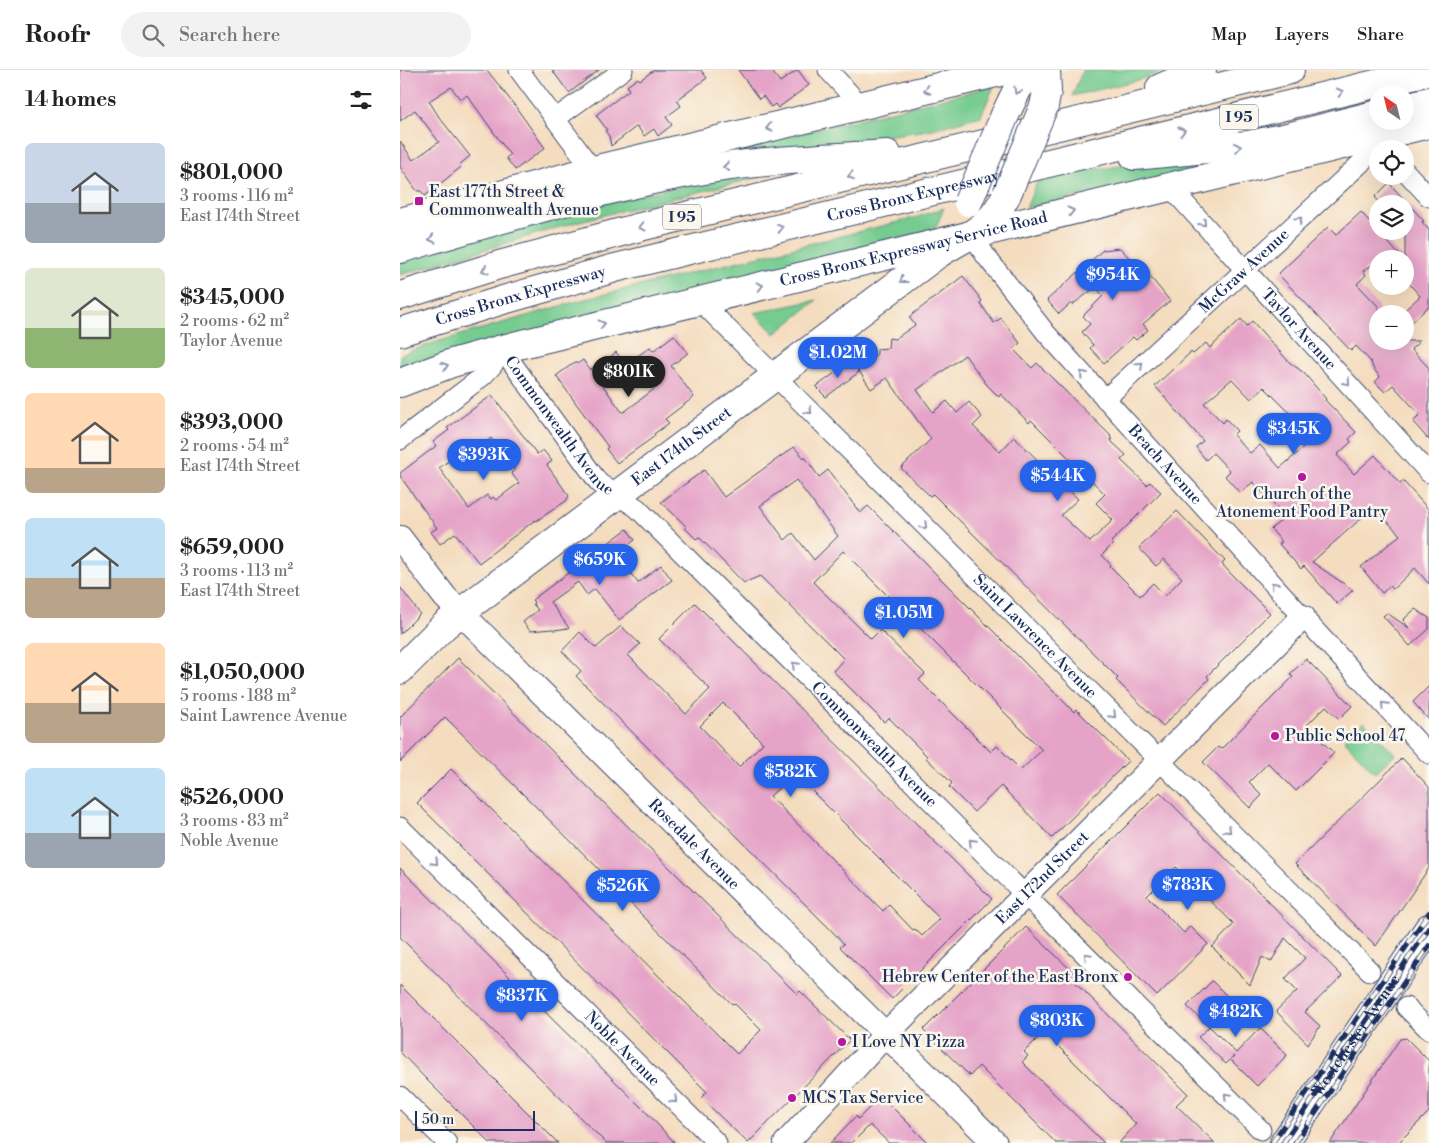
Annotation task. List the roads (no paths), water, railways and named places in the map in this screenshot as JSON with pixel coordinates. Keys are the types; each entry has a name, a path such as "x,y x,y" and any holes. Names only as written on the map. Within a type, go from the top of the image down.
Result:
{"main road":[{"path":"401,221 593,170 1009,70"},
{"path":"973,235 968,218 968,202 1018,88 1034,70"},
{"name":"East 174th Street","path":"400,670 443,627 461,612 935,256 959,241 973,235 993,217 1007,194 1044,106 1047,91 1046,70"},
{"path":"1084,120 1202,70"},
{"name":"Cross Bronx Expressway","path":"400,296 499,265 612,234 1290,70"},
{"name":"Cross Bronx Expressway","path":"400,332 502,300 615,268 1429,71"},
{"path":"1414,105 1429,101"},
{"name":"Cross Bronx Expressway Service Road","path":"400,383 452,363 502,349 1170,187 1380,134 1429,124"},
{"path":"1050,162 1232,148 1283,138 1380,134"},
{"path":"400,249 554,205 710,169 746,164 966,149"},
{"name":"Westchester Avenue","path":"1272,1137 1429,928"}],"street":[{"path":"518,70 593,170"},
{"path":"555,120 622,70"},
{"path":"828,70 861,106"},
{"name":"McGraw Avenue","path":"1105,399 1361,163 1380,134"},
{"path":"1414,181 1429,197"},
{"name":"Taylor Avenue","path":"1170,187 1429,473"},
{"name":"Beach Avenue","path":"973,235 980,248 1046,333 1429,754"},
{"name":"Saint Lawrence Avenue","path":"700,301 1370,971"},
{"path":"400,440 483,376 502,349"},
{"name":"Commonwealth Avenue","path":"502,349 599,483 637,508 1025,895 1272,1137"},
{"name":"Rosedale Avenue","path":"400,538 437,587 461,612 995,1143"},
{"name":"East 172nd Street","path":"786,1143 886,1034 1303,617"},
{"name":"Noble Avenue","path":"400,828 716,1143"},
{"path":"1406,1007 1429,1030"},
{"path":"400,1096 447,1143"}],"railway":[{"path":"1272,1143 1429,913"},
{"path":"1283,1143 1429,928"},
{"path":"1295,1143 1429,946"}],"place":[{"name":"East 177th Street & Commonwealth Avenue","path":"419,201"},
{"name":"Church of the Atonement Food Pantry","path":"1302,477"},
{"name":"Public School 47","path":"1275,736"},
{"name":"Hebrew Center of the East Bronx","path":"1128,977"},
{"name":"I Love NY Pizza","path":"842,1042"},
{"name":"MCS Tax Service","path":"792,1098"}]}
